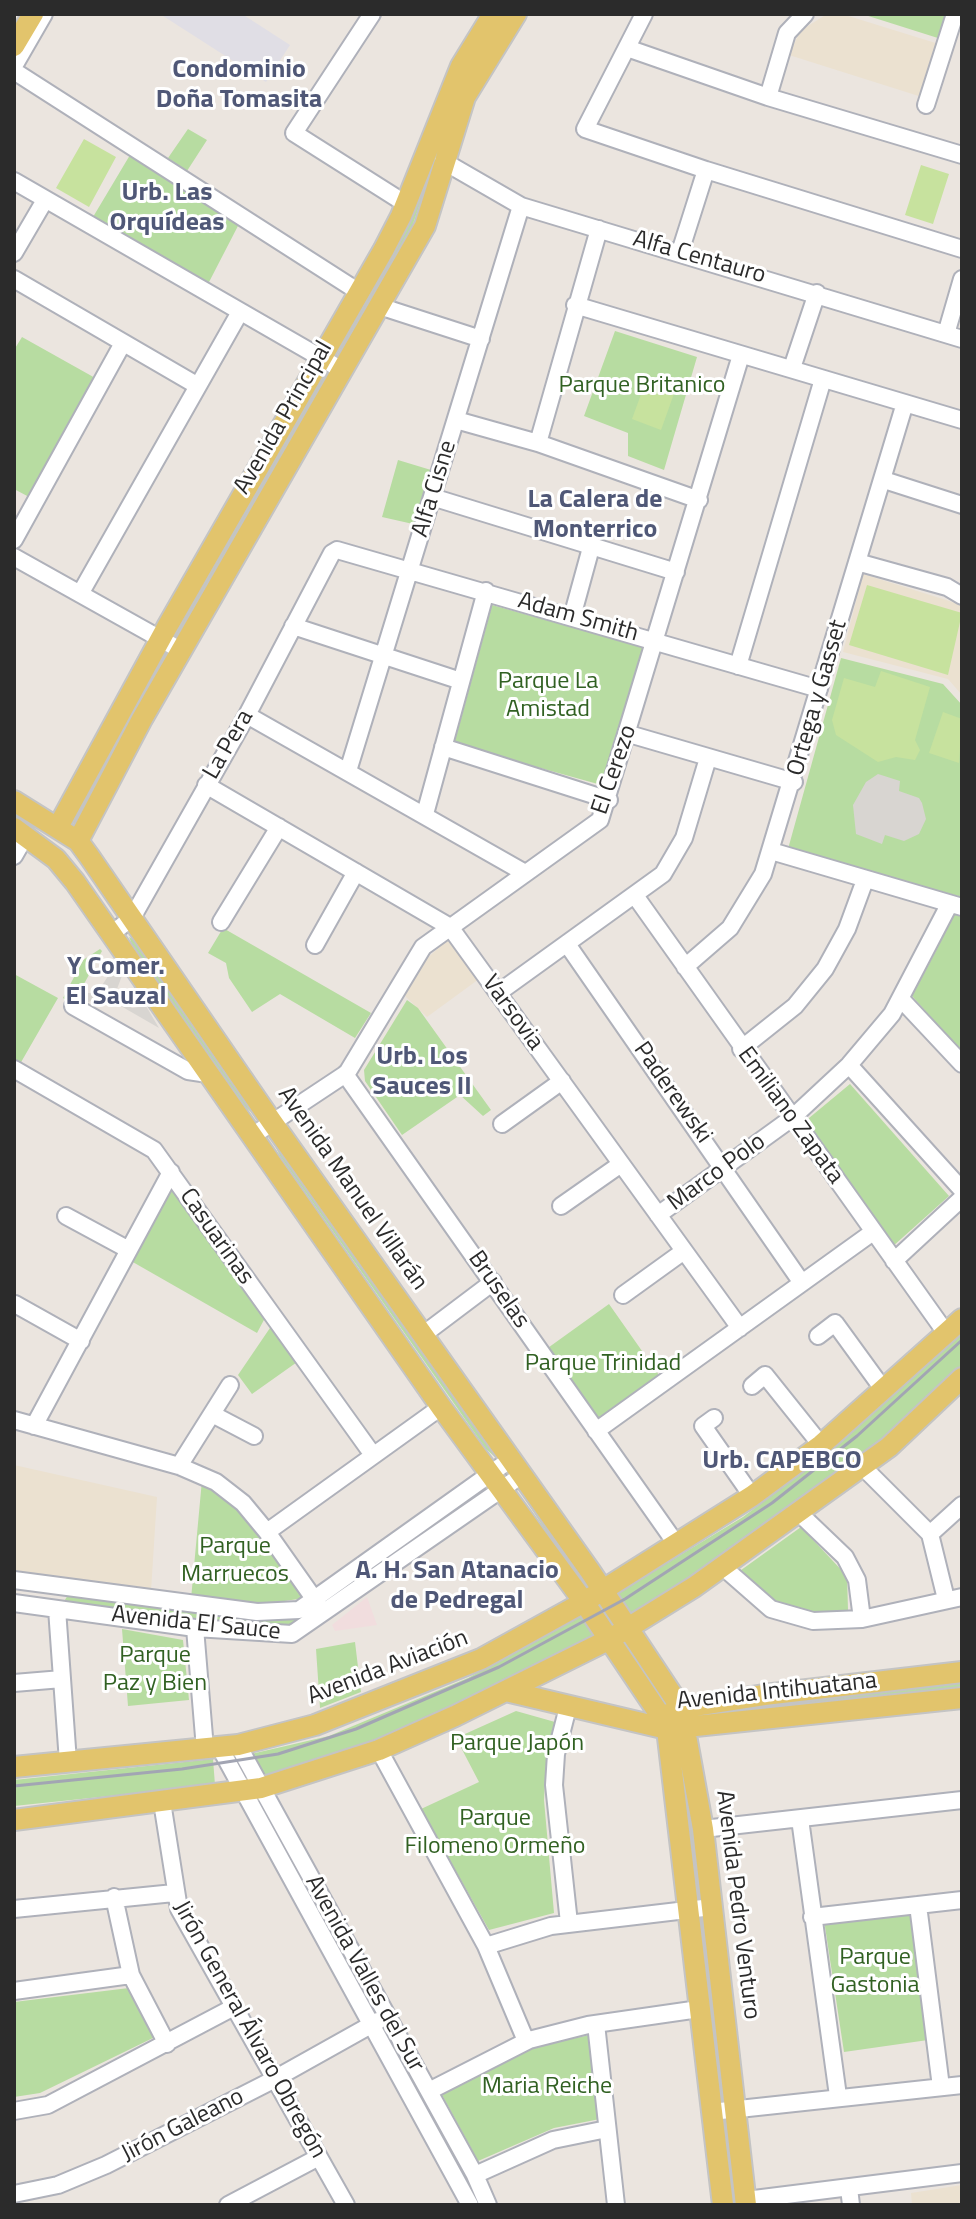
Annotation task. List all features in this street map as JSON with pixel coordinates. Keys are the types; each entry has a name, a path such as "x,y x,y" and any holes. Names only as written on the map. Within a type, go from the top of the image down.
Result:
{"main road":[{"path":"14,46 33,14"},
{"name":"Avenida Principal","path":"62,821 160,640 323,356 406,204 461,66 493,14"},
{"name":"Avenida Principal","path":"82,833 182,651 425,226 465,97 516,14"},
{"name":"Avenida Manuel Villarán","path":"14,801 82,833 132,918 272,1122 629,1628"},
{"path":"20,832 66,870 441,1407 610,1639"},
{"name":"Avenida Aviación","path":"14,1767 221,1747 315,1725 476,1662 603,1591 752,1496 821,1445 962,1319"},
{"path":"14,1820 252,1789 379,1750 506,1691 610,1639 723,1567 863,1467 962,1378"},
{"path":"629,1628 681,1708"},
{"name":"Avenida Pedro Venturo","path":"610,1639 672,1725 703,1829 746,2202"},
{"name":"Avenida Intihuatana","path":"672,1725 681,1708 962,1672"},
{"name":"Avenida Intihuatana","path":"506,1691 568,1707 672,1725 962,1698"},
{"name":"Avenida Pedro Venturo","path":"672,1725 686,1909 723,2205"}],"street":[{"path":"44,14 14,68 359,292"},
{"path":"372,14 294,133 406,204"},
{"path":"644,14 585,129 962,249"},
{"path":"768,97 787,33 805,14"},
{"path":"926,105 955,14"},
{"path":"627,48 768,97 962,155"},
{"name":"Alfa Centauro","path":"443,161 521,206 954,336"},
{"path":"680,252 706,170"},
{"path":"14,181 240,312 323,356 342,370"},
{"path":"14,253 45,200"},
{"name":"Alfa Cisne","path":"348,771 521,206"},
{"path":"538,443 599,229"},
{"path":"14,279 198,386"},
{"path":"954,336 962,279"},
{"path":"792,368 817,293"},
{"path":"575,305 962,420"},
{"path":"379,306 481,339"},
{"path":"80,594 240,312"},
{"path":"14,540 123,343"},
{"name":"El Cerezo","path":"252,1136 345,1074 423,947 525,873 588,833 600,820 609,800 741,355"},
{"path":"738,666 823,379"},
{"name":"Ortega y Gasset","path":"685,967 716,943 744,910 771,851 905,403"},
{"path":"456,420 538,443 699,500"},
{"path":"884,480 962,505"},
{"path":"432,497 676,572"},
{"path":"572,617 592,544"},
{"name":"Adam Smith","path":"337,550 819,689"},
{"name":"La Pera","path":"111,934 132,918 337,550"},
{"path":"14,557 182,651"},
{"path":"857,562 947,587 962,596"},
{"path":"425,814 486,591"},
{"path":"293,626 461,681"},
{"path":"247,715 525,873"},
{"path":"629,734 794,782"},
{"path":"443,747 609,800"},
{"path":"498,993 636,897 663,874 675,857 690,822 708,758"},
{"name":"Varsovia","path":"206,785 450,927 740,1328"},
{"path":"221,922 279,827"},
{"path":"14,856 20,832"},
{"path":"771,851 955,906"},
{"path":"315,945 356,872"},
{"path":"741,1049 795,1006 825,969 847,929 865,880"},
{"name":"Emiliano Zapata","path":"636,897 741,1049 946,1333"},
{"name":"Marco Polo","path":"658,1215 792,1118 849,1065 901,999 955,906"},
{"name":"Paderewski","path":"567,944 802,1283"},
{"path":"901,999 962,1064"},
{"path":"73,1006 188,1071 208,1074"},
{"path":"849,1065 962,1190"},
{"name":"Casuarinas","path":"14,1069 154,1150 373,1455"},
{"name":"Bruselas","path":"345,1074 677,1545"},
{"path":"502,1124 562,1081"},
{"path":"561,1206 621,1164"},
{"path":"34,1426 171,1172"},
{"path":"894,1261 962,1198"},
{"path":"66,1216 129,1250"},
{"path":"596,1431 873,1232"},
{"path":"623,1295 684,1251"},
{"path":"424,1334 493,1282"},
{"path":"15,1304 81,1341"},
{"path":"818,1336 835,1323 883,1389"},
{"path":"752,1386 765,1375 821,1445"},
{"path":"179,1466 230,1385"},
{"path":"267,1532 441,1407"},
{"path":"212,1414 254,1436"},
{"path":"714,1418 703,1426 752,1496"},
{"path":"14,1420 179,1466 216,1482 243,1503 267,1532 320,1608"},
{"name":"Avenida El Sauce","path":"14,1603 195,1628 284,1636 516,1467"},
{"path":"723,1567 754,1597 789,1617 813,1621 862,1619 954,1598 930,1534 863,1467"},
{"path":"930,1534 962,1505"},
{"path":"799,1513 845,1557 857,1580 862,1619"},
{"name":"Avenida El Sauce","path":"14,1580 257,1612 320,1608"},
{"path":"57,1609 68,1762"},
{"path":"195,1628 221,1747"},
{"path":"14,1683 62,1679"},
{"path":"568,1707 556,1754 554,1785 569,1923"},
{"name":"Avenida Valles del Sur","path":"221,1747 252,1789 387,2016 475,2175 488,2205"},
{"path":"379,1750 486,1946 526,2041"},
{"name":"Avenida Valles del Sur","path":"252,1789 371,2025 470,2205"},
{"path":"703,1829 962,1800"},
{"name":"Jirón General Álvaro Obregón","path":"162,1802 174,1893 179,1909 346,2205"},
{"path":"800,1819 838,2096"},
{"path":"14,1909 174,1893"},
{"path":"114,1897 131,1975 167,2044"},
{"path":"812,1917 962,1900"},
{"path":"918,1905 941,2087"},
{"path":"486,1946 527,1932 569,1923 712,1907"},
{"path":"14,1991 131,1975"},
{"path":"14,2111 48,2105 234,2007"},
{"path":"429,2091 526,2041 596,2024 699,2009"},
{"name":"Jirón Galeano","path":"14,2194 75,2179 275,2078 387,2016"},
{"path":"596,2024 616,2205"},
{"path":"711,2112 962,2085"},
{"path":"475,2175 553,2140 607,2129"},
{"path":"233,2204 319,2157"},
{"path":"746,2202 850,2197 962,2173"}],"shaded area":[{"path":"160,14 242,14 290,45 266,82"},
{"path":"827,14 842,14 942,45 925,98 789,55 800,31"},
{"path":"863,574 962,605 962,695 948,679 843,652"},
{"path":"878,774 900,781 899,791 919,798 926,819 919,834 904,841 885,835 882,844 856,834 853,805 866,782"},
{"path":"447,940 452,941 479,979 427,1017 405,996 422,963"},
{"path":"116,964 123,973 117,989 120,1000 132,1008 146,1006 159,1028 100,994 82,1007 75,1003 80,993 97,993"},
{"path":"14,1465 157,1497 151,1591 14,1574"},
{"path":"367,1597 377,1625 335,1631 332,1625"},
{"path":"962,2185 962,2205 912,2205 911,2193"}],"green space":[{"path":"502,14 510,14 436,158 406,244 343,353 337,344"},
{"path":"862,14 949,14 941,39"},
{"path":"188,129 207,140 187,171 168,158"},
{"path":"84,139 116,157 89,207 56,188"},
{"path":"130,155 240,222 208,284 93,217"},
{"path":"921,165 949,174 933,224 905,215"},
{"name":"Parque Britanico","path":"615,331 697,357 664,470 628,456 628,433 584,416"},
{"path":"22,337 97,379 31,498 14,489 14,350"},
{"path":"318,376 327,381 79,823 73,823 70,821"},
{"path":"647,378 676,388 661,430 632,419"},
{"path":"398,460 431,470 413,524 382,517"},
{"path":"867,585 962,613 948,675 849,645"},
{"name":"Parque La Amistad","path":"492,605 643,647 605,786 454,744"},
{"path":"841,658 943,684 962,705 962,897 788,849"},
{"path":"881,671 930,687 915,740 920,750 915,760 896,757 878,762 836,735 832,720 844,678 875,687"},
{"path":"943,712 962,719 959,763 929,753"},
{"path":"947,910 962,912 962,1052 912,996 937,949"},
{"path":"223,928 371,1013 355,1038 280,994 252,1012 229,978 226,963 208,953"},
{"path":"129,937 137,941 256,1116 244,1106 135,952"},
{"path":"100,949 102,951 73,1004 63,998 83,960"},
{"path":"14,974 58,998 20,1064 14,1060"},
{"path":"407,1000 418,1008 491,1110 483,1116 460,1095 402,1135 365,1081 364,1070"},
{"path":"850,1084 949,1196 892,1247 803,1123"},
{"path":"273,1141 491,1445 495,1457 486,1449 280,1156"},
{"path":"174,1184 266,1316 257,1333 131,1261"},
{"name":"Parque Trinidad","path":"609,1304 661,1378 597,1424 545,1350"},
{"path":"272,1325 300,1360 252,1394 238,1375"},
{"path":"962,1332 962,1369 914,1416 724,1557 628,1616 616,1594 743,1517 836,1447"},
{"name":"Parque Marruecos","path":"202,1480 241,1507 305,1598 264,1604 191,1599"},
{"path":"521,1493 526,1496 587,1581 581,1584"},
{"path":"801,1527 847,1576 848,1610 814,1614 773,1603 737,1573"},
{"path":"68,1595 272,1619 299,1616 286,1629 63,1603"},
{"path":"584,1613 596,1636 428,1719 333,1757 265,1778 251,1754 329,1736 468,1678"},
{"name":"Parque Paz y Bien","path":"122,1629 183,1640 189,1700 128,1706"},
{"path":"355,1642 361,1692 320,1708 316,1649"},
{"path":"962,1676 962,1689 692,1717 691,1710"},
{"name":"Parque Filomeno Ormeño","path":"516,1711 555,1722 547,1746 544,1800 554,1913 489,1930 421,1809 479,1782 456,1738"},
{"path":"682,1743 703,1897 700,1899 696,1899 674,1744"},
{"path":"213,1759 215,1785 14,1806 14,1780"},
{"path":"705,1911 728,2097 721,2109 695,1912"},
{"name":"Parque Gastonia","path":"910,1911 928,2040 844,2052 824,1920"},
{"path":"129,1988 155,2037 40,2093 14,2097 14,2002"},
{"name":"Maria Reiche","path":"590,2035 600,2119 554,2128 478,2161 441,2093 532,2047"}],"railway":[{"path":"14,1786 182,1769 278,1754 356,1729 499,1667 625,1599 772,1503 857,1436 962,1340"}],"district":[{"name":"Condominio Doña Tomasita","path":"239,86"},
{"name":"Urb. Las Orquídeas","path":"167,209"},
{"name":"La Calera de Monterrico","path":"595,516"},
{"name":"Y Comer. El Sauzal","path":"116,983"},
{"name":"Urb. Los Sauces II","path":"422,1073"},
{"name":"Urb. CAPEBCO","path":"782,1462"},
{"name":"A. H. San Atanacio de Pedregal","path":"457,1587"}],"park label":[{"name":"Parque Japón","path":"517,1744"}]}
